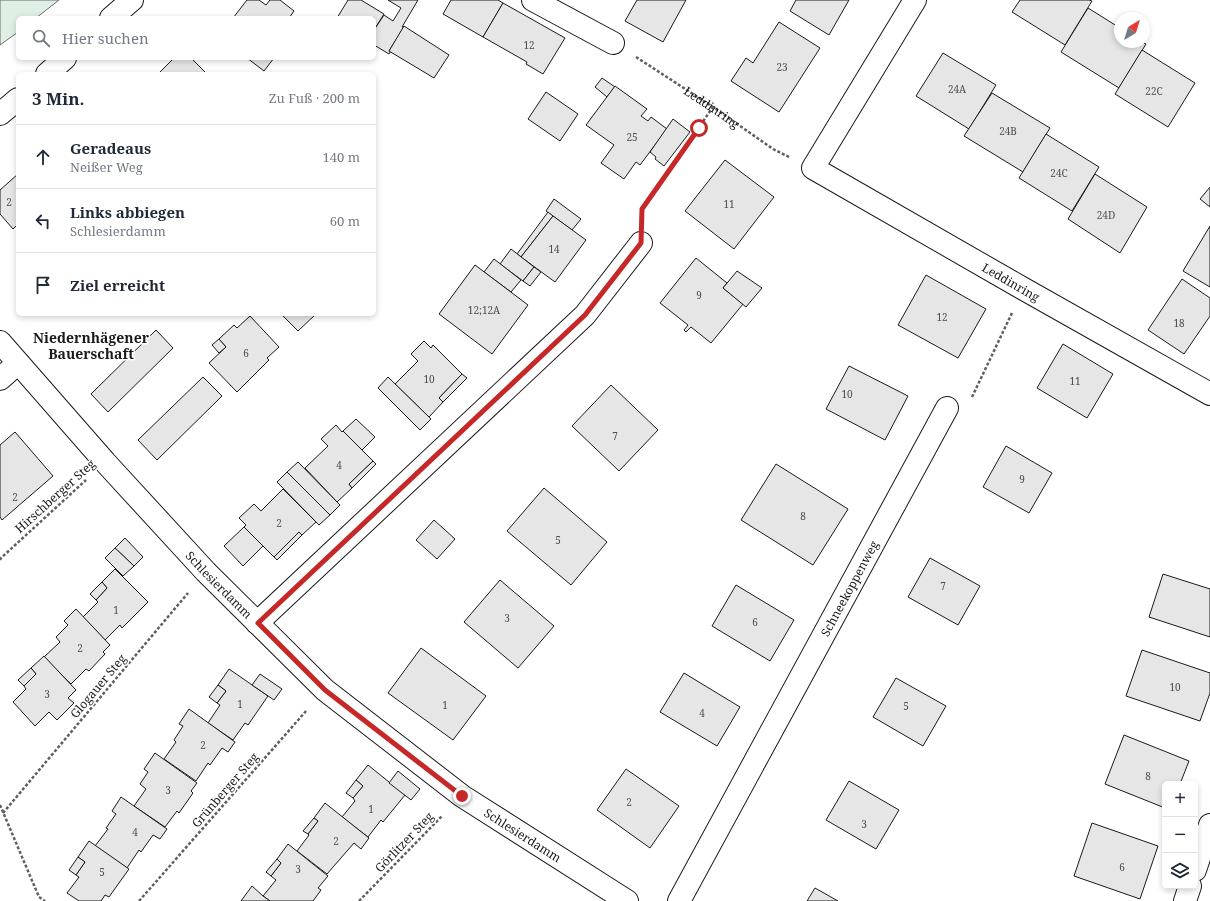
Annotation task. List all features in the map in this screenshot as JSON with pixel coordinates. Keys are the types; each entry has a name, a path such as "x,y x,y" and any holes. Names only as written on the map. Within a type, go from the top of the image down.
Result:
{"street":[{"path":"113,16 132,0"},
{"path":"533,0 613,43"},
{"path":"813,168 915,0"},
{"path":"49,72 63,60"},
{"path":"0,114 16,101"},
{"name":"Leddinring","path":"813,168 1210,394"},
{"path":"258,623 585,315 641,243"},
{"name":"Schlesierdamm","path":"0,342 105,462 206,572 325,690 462,796 627,901"},
{"path":"0,379 18,362"},
{"name":"Schneekoppenweg","path":"679,901 947,408"},
{"path":"1198,861 1210,825"},
{"path":"1184,901 1189,889"}],"path":[{"name":"Leddinring","path":"613,43 713,107 773,149 813,168"},
{"path":"641,243 642,209 713,107"},
{"path":"947,408 969,404 1022,288"},
{"name":"Hirschberger Steg","path":"0,560 105,462"},
{"name":"Glogauer Steg","path":"3,813 206,572"},
{"name":"Grünberger Steg","path":"138,901 325,690"},
{"name":"Görlitzer Steg","path":"359,901 462,796"},
{"path":"0,805 39,897 45,901"}],"green space":[{"path":"0,0 59,0 39,16 16,16 16,33 0,45"}],"building":[{"path":"247,0 259,0 266,5 270,0 280,0 294,11 290,16 235,16"},
{"path":"348,0 361,0 384,14 376,27 376,16 338,16"},
{"path":"388,0 418,0 389,51 391,51 389,54 376,46 376,27 384,15 393,21 401,8"},
{"path":"451,0 498,0 503,3 483,37 443,14"},
{"path":"637,0 686,0 663,42 625,21"},
{"path":"796,0 849,0 829,35 790,11"},
{"path":"1020,0 1092,1 1065,45 1012,12"},
{"path":"503,3 565,38 543,74 526,64 527,62 483,37"},
{"path":"1088,8 1114,24 1114,48 1144,48 1119,88 1061,52"},
{"path":"779,22 820,48 779,112 731,81 746,58 753,63"},
{"path":"404,26 449,55 434,78 389,51"},
{"path":"1142,50 1195,83 1168,127 1115,94"},
{"path":"943,53 996,85 969,129 916,96"},
{"path":"172,60 193,60 205,72 160,72"},
{"path":"250,60 272,60 264,71"},
{"path":"602,78 615,87 607,97 595,87"},
{"path":"615,86 647,109 641,116 648,121 651,117 667,129 640,165 636,162 624,179 601,163 614,145 586,125"},
{"path":"546,92 578,114 560,141 528,119"},
{"path":"992,93 1050,128 1023,172 964,136"},
{"path":"673,119 690,132 664,166 655,159 656,157 650,152"},
{"path":"1046,134 1099,167 1072,211 1019,178"},
{"path":"725,160 774,197 734,249 685,211"},
{"path":"1095,174 1147,207 1120,253 1068,219"},
{"path":"16,176 16,226 13,229 0,214 0,190"},
{"path":"1210,187 1210,207 1200,199"},
{"path":"554,199 581,219 572,230 546,211"},
{"path":"548,212 553,216 521,257 517,254"},
{"path":"553,216 586,240 555,282 521,257"},
{"path":"1210,226 1210,287 1183,271"},
{"path":"511,249 534,267 523,281 500,264"},
{"path":"696,258 727,283 723,288 743,304 711,343 691,327 686,332 684,330 688,325 660,303"},
{"path":"494,259 521,280 511,292 484,272"},
{"path":"475,265 528,305 492,354 439,314"},
{"path":"534,267 541,272 530,286 523,281"},
{"path":"737,271 762,288 746,307 723,288"},
{"path":"926,275 986,309 958,358 898,325"},
{"path":"1182,279 1210,298 1210,316 1184,354 1148,330"},
{"path":"250,316 279,347 267,358 269,360 237,392 209,363 226,347 219,339 234,325 237,328"},
{"path":"283,316 314,316 298,331"},
{"path":"156,330 173,348 108,412 91,394"},
{"path":"219,339 226,347 219,353 212,345"},
{"path":"424,341 431,348 433,345 462,374 439,398 443,402 429,417 395,384 418,361 411,354"},
{"path":"1063,344 1113,374 1087,418 1037,388"},
{"path":"849,366 908,396 885,440 826,409"},
{"path":"462,374 467,378 443,402 439,398"},
{"path":"203,377 222,396 157,460 138,440"},
{"path":"388,377 431,419 420,430 378,388"},
{"path":"611,385 658,430 619,471 572,426"},
{"path":"356,419 375,437 362,450 343,431"},
{"path":"336,425 373,461 349,484 352,488 337,502 305,468 328,446 321,439"},
{"path":"15,432 53,476 2,520 0,517 0,445"},
{"path":"1006,446 1052,473 1029,513 983,487"},
{"path":"373,461 376,464 352,488 349,484"},
{"path":"298,462 340,505 330,515 287,472"},
{"path":"776,464 848,509 813,565 741,520"},
{"path":"287,472 330,515 319,525 277,482"},
{"path":"544,488 607,542 571,585 507,531"},
{"path":"283,489 316,522 302,535 299,532 274,557 244,527 246,525 239,518 254,504 261,511"},
{"path":"434,520 455,539 437,559 416,540"},
{"path":"244,527 263,546 243,566 224,546"},
{"path":"299,532 302,535 277,560 274,557"},
{"path":"125,538 143,557 134,566 115,548"},
{"path":"115,548 134,566 123,576 105,558"},
{"path":"930,558 980,586 958,625 908,597"},
{"path":"115,569 148,602 122,628 120,625 105,640 83,617 98,602 96,600 107,588 102,582"},
{"path":"1163,574 1210,589 1210,637 1149,617"},
{"path":"500,580 554,626 518,668 464,622"},
{"path":"102,582 107,588 96,600 90,594"},
{"path":"736,585 794,620 770,661 712,626"},
{"path":"76,609 110,645 103,652 105,654 89,671 86,669 71,684 44,657 60,642 56,637 68,625 64,621"},
{"path":"421,648 486,696 453,740 388,693"},
{"path":"1142,650 1210,673 1210,693 1200,721 1126,696"},
{"path":"44,656 76,690 68,698 74,703 57,720 49,712 35,726 13,702 26,689 24,686 36,674 31,668"},
{"path":"31,668 36,674 24,686 18,680"},
{"path":"229,669 268,696 248,725 245,723 233,740 208,723 220,705 217,703 226,691 218,685"},
{"path":"684,673 740,707 717,746 660,712"},
{"path":"260,674 282,689 274,700 252,685"},
{"path":"896,678 946,706 923,746 873,717"},
{"path":"218,685 226,691 217,703 209,697"},
{"path":"189,709 235,742 228,752 222,748 210,765 208,763 196,781 164,759 176,742 174,740 183,726 179,724"},
{"path":"1124,735 1189,761 1181,781 1162,781 1162,807 1105,784"},
{"path":"155,753 197,783 191,791 193,793 179,813 177,811 165,827 134,806 146,789 140,784 148,772 144,769"},
{"path":"368,765 405,795 383,822 381,820 368,837 342,817 355,801 353,798 363,786 356,780"},
{"path":"626,769 679,806 650,848 597,810"},
{"path":"398,771 420,789 411,800 389,783"},
{"path":"356,780 363,786 353,798 346,793"},
{"path":"849,781 899,810 876,849 826,820"},
{"path":"121,797 167,829 160,839 153,835 141,852 139,850 127,868 95,846 108,829 106,828 116,814 112,811"},
{"path":"325,803 369,838 361,849 354,843 327,874 297,851 318,821 314,818"},
{"path":"314,818 318,821 308,834 303,831"},
{"path":"1092,823 1158,846 1140,899 1074,876"},
{"path":"89,841 129,869 109,897 105,895 101,901 79,901 67,893 79,877 76,875 85,862 78,857"},
{"path":"288,844 328,876 318,888 321,890 313,901 270,901 263,896 276,880 271,876 281,863 277,859"},
{"path":"78,857 85,862 76,875 69,870"},
{"path":"277,859 281,863 271,876 266,872"},
{"path":"252,886 263,896 270,901 241,901"},
{"path":"815,888 838,901 807,901"}],"district":[{"name":"Niedernhägener Bauerschaft","path":"91,346"}],"route":[{"path":"462,796 325,690 258,623 585,315 641,243 642,209 699,128"}]}
